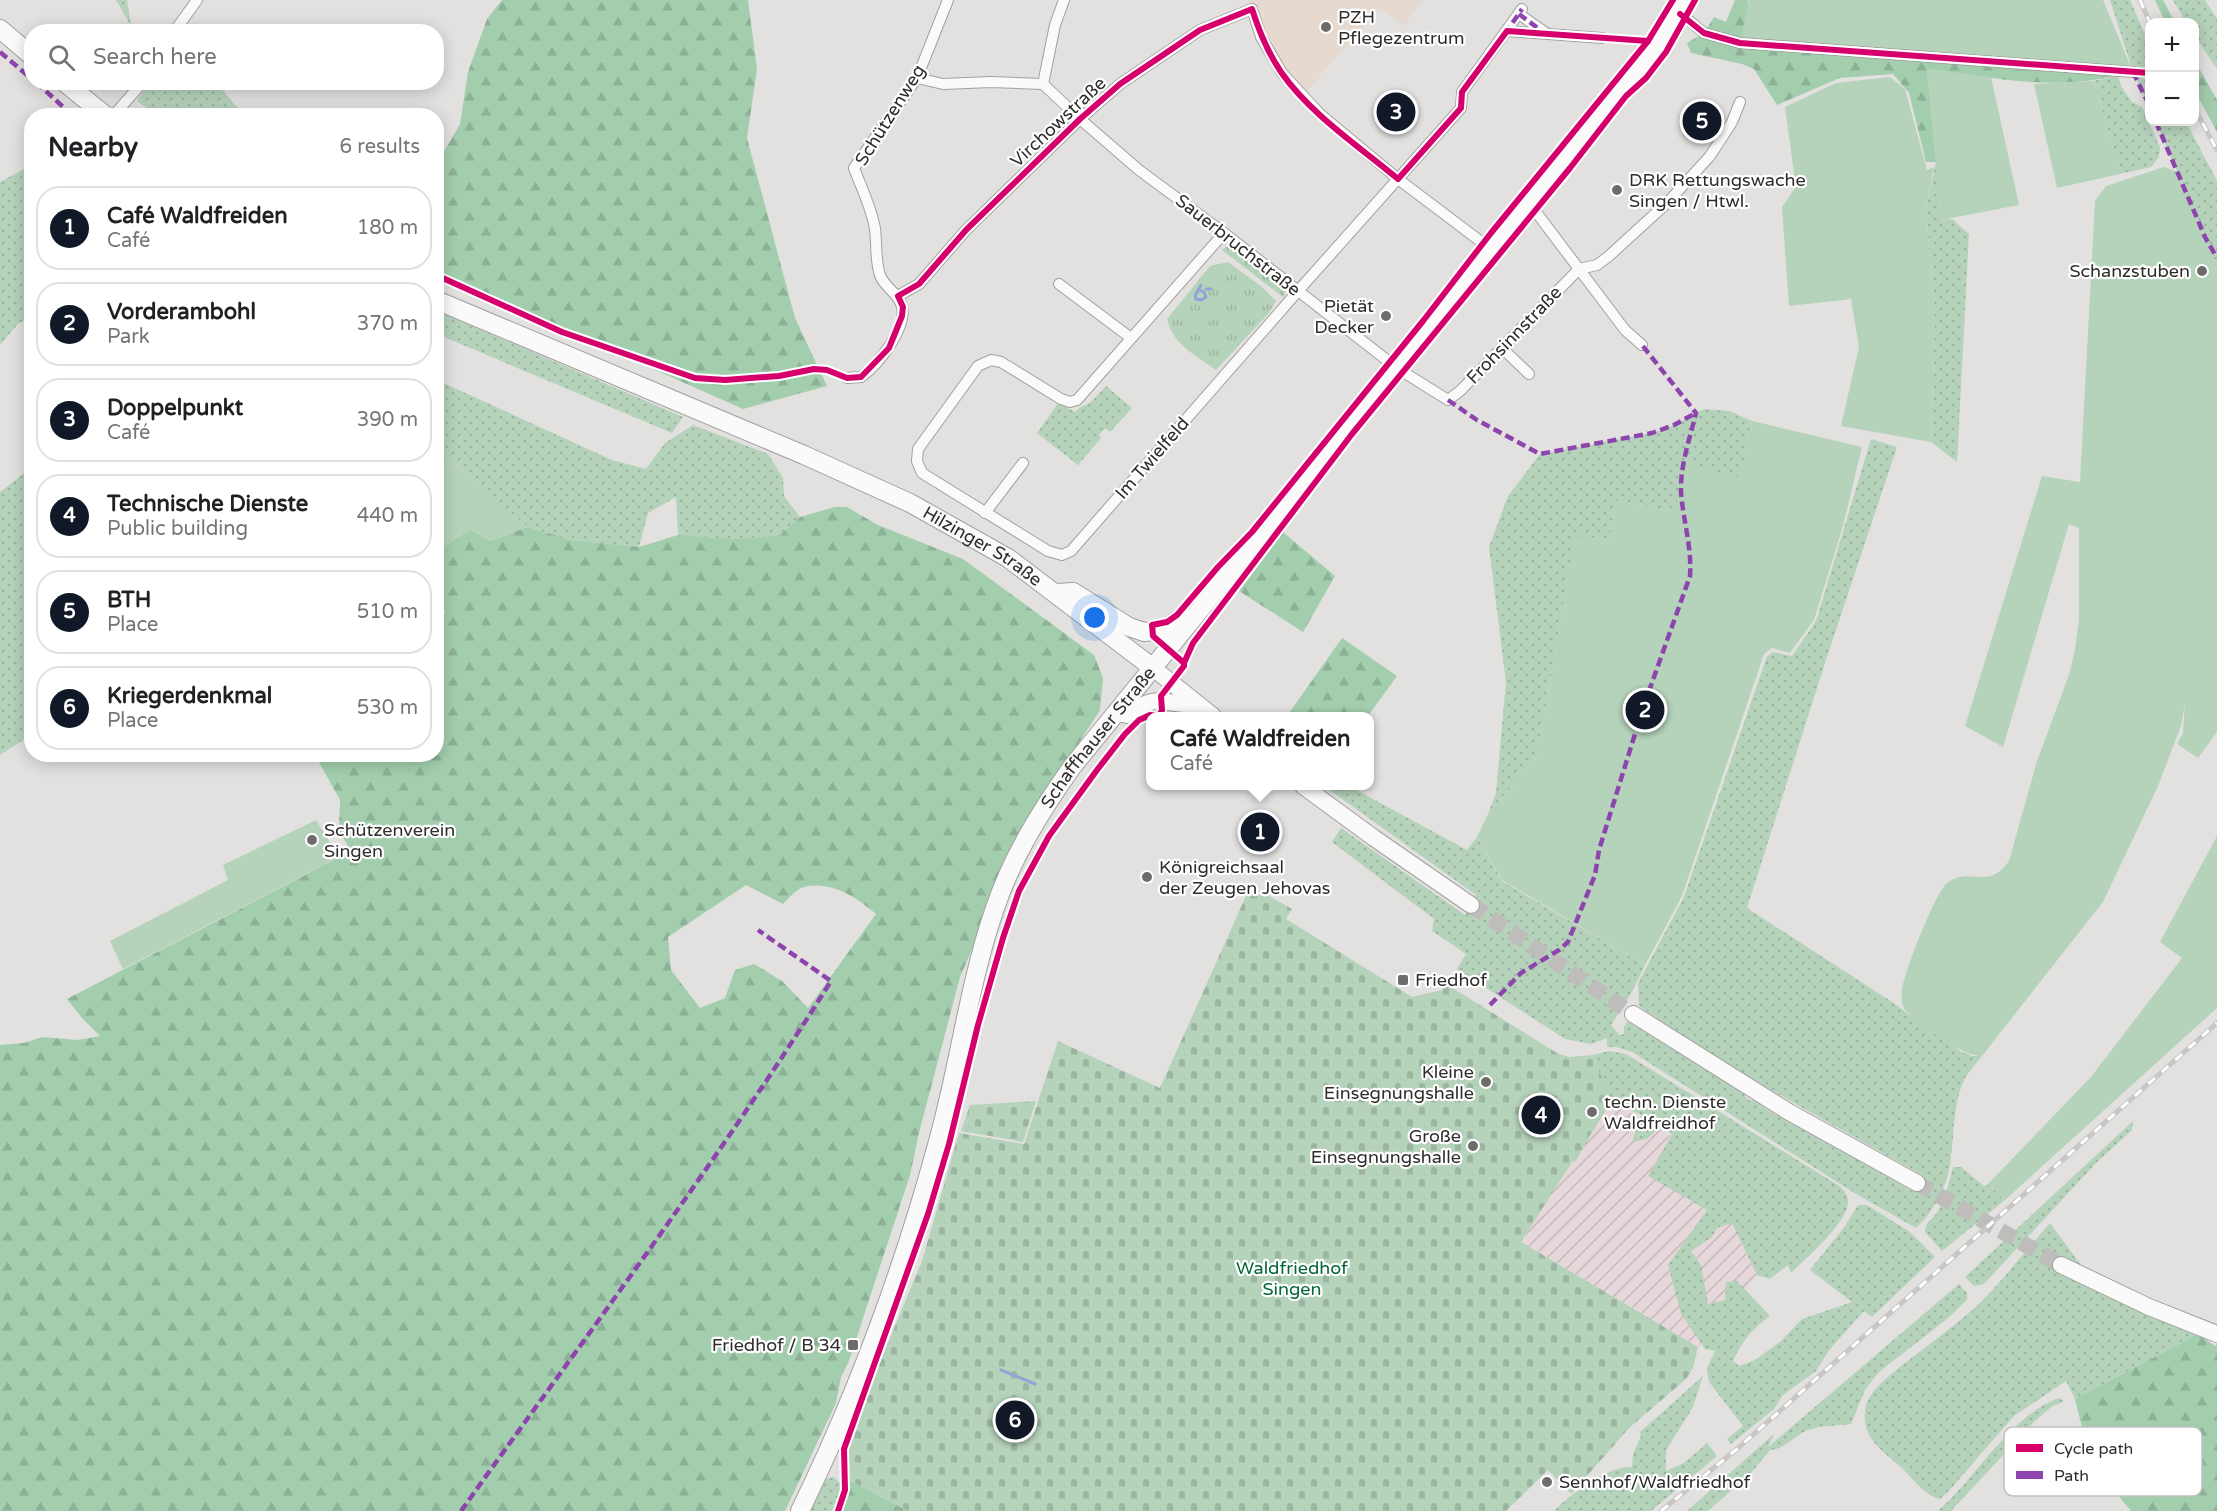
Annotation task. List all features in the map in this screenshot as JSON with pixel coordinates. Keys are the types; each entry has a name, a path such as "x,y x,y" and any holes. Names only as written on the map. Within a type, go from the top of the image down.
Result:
{"main road":[{"name":"Schaffhauser Straße","path":"800,1511 824,1462 874,1338 915,1221 938,1143 984,945 1004,885 1033,826 1051,796 1115,713 1650,57 1674,21 1685,9"},
{"path":"0,29 24,49"},
{"path":"74,90 96,108"},
{"name":"Hilzinger Straße","path":"444,303 795,450 903,499 1008,558 1153,668"},
{"path":"1055,594 1072,592 1128,627 1144,632 1164,630 1177,621 1195,617"},
{"path":"1153,668 1207,712"},
{"path":"1115,713 1129,715 1150,701 1168,700 1182,705 1197,704"},
{"path":"1308,790 1471,905"},
{"path":"1633,1014 1789,1112 1917,1183"},
{"path":"2061,1265 2150,1307 2217,1334"}],"street":[{"path":"180,24 197,0"},
{"name":"Schützenweg","path":"898,296 885,284 879,273 875,227 854,168 917,78 948,0"},
{"path":"917,78 943,84 991,82 1043,84 1055,25 1064,0"},
{"name":"Virchowstraße","path":"898,296 919,284 966,230 1080,119 1120,84 1200,30 1250,4 1261,38 1282,73 1320,114 1398,179 1492,250"},
{"path":"1685,9 1704,33 1740,43 2133,72"},
{"name":"Im Twielfeld","path":"1224,232 1081,397 1070,402 1061,399 1001,362 985,361 978,366 918,450 917,461 922,473 1048,551 1062,555 1071,551 1461,108 1462,92 1520,12 1547,34"},
{"path":"1508,31 1602,38"},
{"name":"Sauerbruchstraße","path":"1043,84 1139,170 1224,232 1397,368 1448,400"},
{"path":"120,108 136,90"},
{"path":"1579,269 1597,265 1668,202 1710,156 1732,122 1740,102"},
{"path":"1530,204 1625,330 1642,345"},
{"name":"Frohsinnstraße","path":"1448,400 1460,391 1579,269"},
{"path":"1059,284 1131,338"},
{"path":"847,378 861,377 890,348 902,316 903,307 898,296"},
{"path":"1502,348 1529,374"},
{"path":"985,513 1023,463"}],"shaded area":[{"path":"1249,0 1423,0 1404,26 1378,8 1303,96 1261,37"},
{"path":"1611,1101 1734,1173 1757,1275 1698,1347 1521,1242"}],"green space":[{"path":"116,0 127,0 130,24"},
{"path":"502,0 748,0 757,69 747,138 795,318 827,386 743,409 444,276 444,152 460,124 468,72 487,19"},
{"path":"1735,0 1748,0 1748,10 2118,75 2094,80 2046,83 1927,69 1936,162 1926,162 1909,93 1893,74 1840,78 1777,105 1754,69 1742,64 1691,53 1687,43 1704,33 1714,17 1726,22"},
{"path":"1749,0 2103,0 2133,72 1740,43"},
{"path":"2110,0 2130,0 2145,35 2145,98 2133,72"},
{"path":"2155,0 2163,0 2173,18 2163,18"},
{"path":"2173,0 2205,0 2217,19 2217,69 2199,42 2199,18 2184,18"},
{"path":"2199,68 2217,100 2217,132 2199,98"},
{"path":"1927,69 1991,77 2019,205 1941,220"},
{"path":"2118,75 2121,86 2132,102 2142,107 2145,114 2145,126 2151,126 2160,147 2159,157 2151,167 2120,174 2094,81"},
{"path":"1890,77 1905,89 1927,170 1934,167 1926,208 1935,322 1931,442 1841,426 1859,347 1851,299 1789,306 1782,207 1796,187 1785,107 1836,83"},
{"path":"2094,81 2120,174 2057,188 2034,84"},
{"path":"144,90 222,90 238,108 147,108 137,101"},
{"path":"2158,126 2188,126 2217,181 2217,259 2205,237"},
{"path":"1936,162 1941,220 1952,219 1969,234 1957,462 1931,442 1935,322 1926,208"},
{"path":"2164,167 2177,172 2202,231 2217,258 2217,732 2198,758 2177,744 2183,733 2185,703 2181,726 2158,786 2103,902 1982,1056 1973,1055 1943,1040 1907,1012 1902,1002 1902,990 1921,934 1935,902 1947,883 1964,876 1993,875 2009,861 2037,761 2069,675 2079,619 2079,528 2069,524 2003,747 1965,726 2042,476 2080,482 2095,201 2106,186"},
{"path":"24,169 24,320 0,345 0,182"},
{"path":"1226,247 1234,247 1282,282 1285,295 1283,297 1222,250"},
{"path":"1228,262 1262,287 1276,301 1268,314 1216,370 1180,343 1174,336 1167,319 1210,266"},
{"path":"444,314 683,417 672,433 444,337"},
{"path":"444,383 612,460 646,469 665,443 693,425 768,454 783,478 784,496 800,517 780,535 738,539 678,535 676,497 648,513 639,547 572,540 527,527 444,454"},
{"path":"1106,386 1132,408 1110,432 1105,428 1099,435 1101,438 1078,465 1037,433 1058,403 1075,412 1090,403"},
{"path":"1704,409 1729,411 1752,421 1741,479 1675,512 1616,501 1610,539 1575,537 1537,757 1488,814 1496,793 1506,682 1489,547 1508,496 1540,454 1652,433 1674,425"},
{"path":"1752,421 1862,447 1843,526 1814,620 1790,653 1772,648 1764,654 1682,896 1645,965 1502,880 1477,837 1488,814 1537,757 1575,536 1610,539 1616,501 1675,512 1684,462 1741,478"},
{"path":"1871,439 1897,447 1747,908 1892,1002 1960,1051 1972,1056 1982,1056 1965,1078 1961,1088 1946,1182 1934,1207 1916,1228 1856,1194 1632,1052 1607,1047 1607,1038 1591,1044 1565,1039 1457,969 1466,954 1432,931 1434,919 1332,842 1341,828 1465,915 1476,895 1330,790 1356,790 1467,850 1477,837 1502,881 1645,965 1633,990 1611,1025 1620,1035 1624,1034 1627,1021 1746,1094 1744,1096 1751,1101 1754,1100 1775,1115 1786,1118 1912,1191 1922,1175 1743,1073 1639,1006 1638,983 1684,897 1767,656 1773,652 1792,656 1816,621"},
{"path":"444,454 527,527 490,541 470,529 444,546"},
{"path":"24,473 24,740 0,755 0,492"},
{"path":"835,507 847,507 878,525 963,559 1094,655 1103,678 1100,710 1052,785 1012,858 960,977 910,1175 849,1361 841,1377 836,1403 785,1511 0,1511 0,1045 24,1043 42,1037 78,1040 100,1036 67,999 351,851 339,831 340,800 319,762 444,762 444,546 470,529 490,541 527,527 572,540 639,547 678,535 738,539 780,535 800,517","holes":["746,885 783,904 801,888 811,886 832,888 851,896 876,914 808,1008 782,981 754,964 735,970 725,998 700,1008 671,970 668,937"]},
{"path":"1283,532 1335,576 1303,632 1239,591"},
{"path":"1342,638 1397,676 1371,712 1290,712"},
{"path":"316,820 339,857 123,969 110,941 228,880 223,865"},
{"path":"2217,836 2217,1008 2005,1200 1988,1184 2091,1077 2182,958 2160,942"},
{"name":"Waldfriedhof Singen","path":"1267,895 1292,909 1286,919 1412,997 1442,990 1446,984 1557,1053 1569,1057 1593,1055 1611,1101 1521,1242 1698,1347 1693,1368 1686,1379 1629,1428 1571,1494 1548,1470 1506,1511 908,1511 845,1478 844,1449 922,1261 959,1133 1024,1144 1058,1041 1160,1088 1246,896"},
{"path":"1609,1051 1626,1054 1841,1187 1847,1197 1848,1204 1840,1222 1791,1273 1788,1265 1770,1279 1757,1275 1732,1223 1717,1228 1712,1237 1691,1251 1701,1265 1708,1304 1725,1300 1726,1282 1737,1281 1770,1316 1748,1336 1740,1347 1733,1361 1739,1366 1755,1360 1781,1341 1802,1319 1852,1302 1810,1270 1845,1226 1858,1205 1867,1205 1910,1232 1935,1257 1872,1317 1864,1311 1830,1349 1816,1371 1783,1395 1774,1409 1731,1444 1727,1439 1743,1426 1709,1382 1707,1368 1715,1351 1705,1349 1681,1314 1668,1265 1707,1210 1648,1176 1672,1134 1660,1126 1647,1139 1632,1142 1641,1115 1611,1101 1575,1162 1553,1149 1598,1069 1593,1055"},
{"path":"1036,1101 1023,1142 961,1131 970,1105"},
{"path":"2133,1121 2132,1130 2096,1163 1984,1284 1974,1286 1965,1277"},
{"path":"1953,1167 1961,1167 1984,1186 1988,1184 2005,1200 1942,1251 1925,1232 1925,1229 1943,1201"},
{"path":"2050,1223 2081,1265 2069,1261 2198,1334 2075,1399 2066,1381 2014,1416 1940,1499 1922,1489 1871,1438 1865,1424 1866,1406 1873,1392 1886,1379 1959,1322 2009,1271"},
{"path":"1959,1284 1967,1293 1967,1300 1947,1319 1879,1372 1865,1390 1851,1424 1819,1427 1803,1432 1780,1448 1770,1450 1752,1472 1708,1511 1687,1511 1774,1434 1768,1447"},
{"path":"2198,1334 2215,1346 2217,1344 2217,1511 2131,1511 2118,1496 2202,1496 2202,1427 2082,1427 2075,1399"},
{"path":"1703,1376 1693,1407 1666,1450 1666,1471 1684,1463 1707,1443 1717,1456 1651,1511 1554,1511 1590,1482 1612,1471 1632,1467 1633,1454 1641,1436 1640,1432"},
{"path":"2059,1398 2064,1401 2051,1407 2029,1427 2015,1427 2025,1418"},
{"path":"2004,1438 2004,1454 1951,1511 1938,1511 1952,1498"},
{"path":"834,1477 840,1483 839,1498 832,1511 809,1511 825,1479"},
{"path":"845,1478 908,1511 838,1511 845,1490"}],"waterway":[{"path":"1200,290 1206,297 1201,300 1196,299 1195,296 1201,285"},
{"path":"1206,289 1211,289"},
{"path":"1001,1370 1035,1384"}],"tunnel":[{"path":"1471,905 1633,1014"},
{"path":"1917,1183 2061,1265"}],"railway":[{"path":"2140,0 2148,18"},
{"path":"2199,116 2217,150"},
{"path":"1661,1511 1737,1449 2217,1023"}],"marked path":[{"path":"1505,34 1522,9"},
{"path":"1519,14 1543,32"},
{"path":"0,52 24,72"},
{"path":"2133,72 2145,97"},
{"path":"45,90 64,108"},
{"path":"2158,126 2205,237 2217,258"},
{"path":"1490,1005 1521,973 1568,942 1595,875 1599,850 1644,705 1690,576 1690,555 1681,482 1696,413 1642,345"},
{"path":"1448,400 1477,420 1540,454 1652,433 1674,425 1696,413"},
{"path":"461,1511 696,1183 831,981 758,930"}],"cycle path":[{"path":"1161,712 1161,696 1184,663 1153,636 1152,625 1167,622 1177,615 1252,532 1648,41 1673,0"},
{"path":"1184,663 1193,643 1352,434 1570,168 1626,96 1646,78 1666,52 1695,0"},
{"path":"444,279 562,332 695,378 725,380 779,376 814,369 827,370 847,378 861,377 889,348 902,316 903,307 898,296 919,284 966,230 1080,119 1120,84 1200,30 1252,9 1272,57 1293,87 1321,116 1398,179 1461,108 1462,92 1507,31 1648,41"},
{"path":"1680,14 1704,33 1740,43 2145,73"},
{"path":"838,1511 845,1490 844,1449 928,1214 949,1144 978,1025 1019,891 1049,836 1097,770 1125,734 1139,720 1146,717"}],"place":[{"name":"PZH Pflegezentrum","path":"1326,27"},
{"name":"Doppelpunkt","path":"1396,112"},
{"name":"BTH","path":"1702,121"},
{"name":"DRK Rettungswache Singen / Htwl.","path":"1617,190"},
{"name":"Schanzstuben","path":"2202,271"},
{"name":"Pietät Decker","path":"1386,316"},
{"name":"Vorderambohl","path":"1645,710"},
{"name":"Café Waldfreiden","path":"1260,832"},
{"name":"Schützenverein Singen","path":"312,840"},
{"name":"Königreichsaal der Zeugen Jehovas","path":"1147,877"},
{"name":"Friedhof","path":"1403,980"},
{"name":"Kleine Einsegnungshalle","path":"1486,1082"},
{"name":"techn. Dienste Waldfreidhof","path":"1592,1112"},
{"name":"Technische Dienste","path":"1541,1115"},
{"name":"Große Einsegnungshalle","path":"1473,1146"},
{"name":"Friedhof / B 34","path":"853,1345"},
{"name":"Kriegerdenkmal","path":"1015,1420"},
{"name":"Sennhof/Waldfriedhof","path":"1547,1482"}]}
